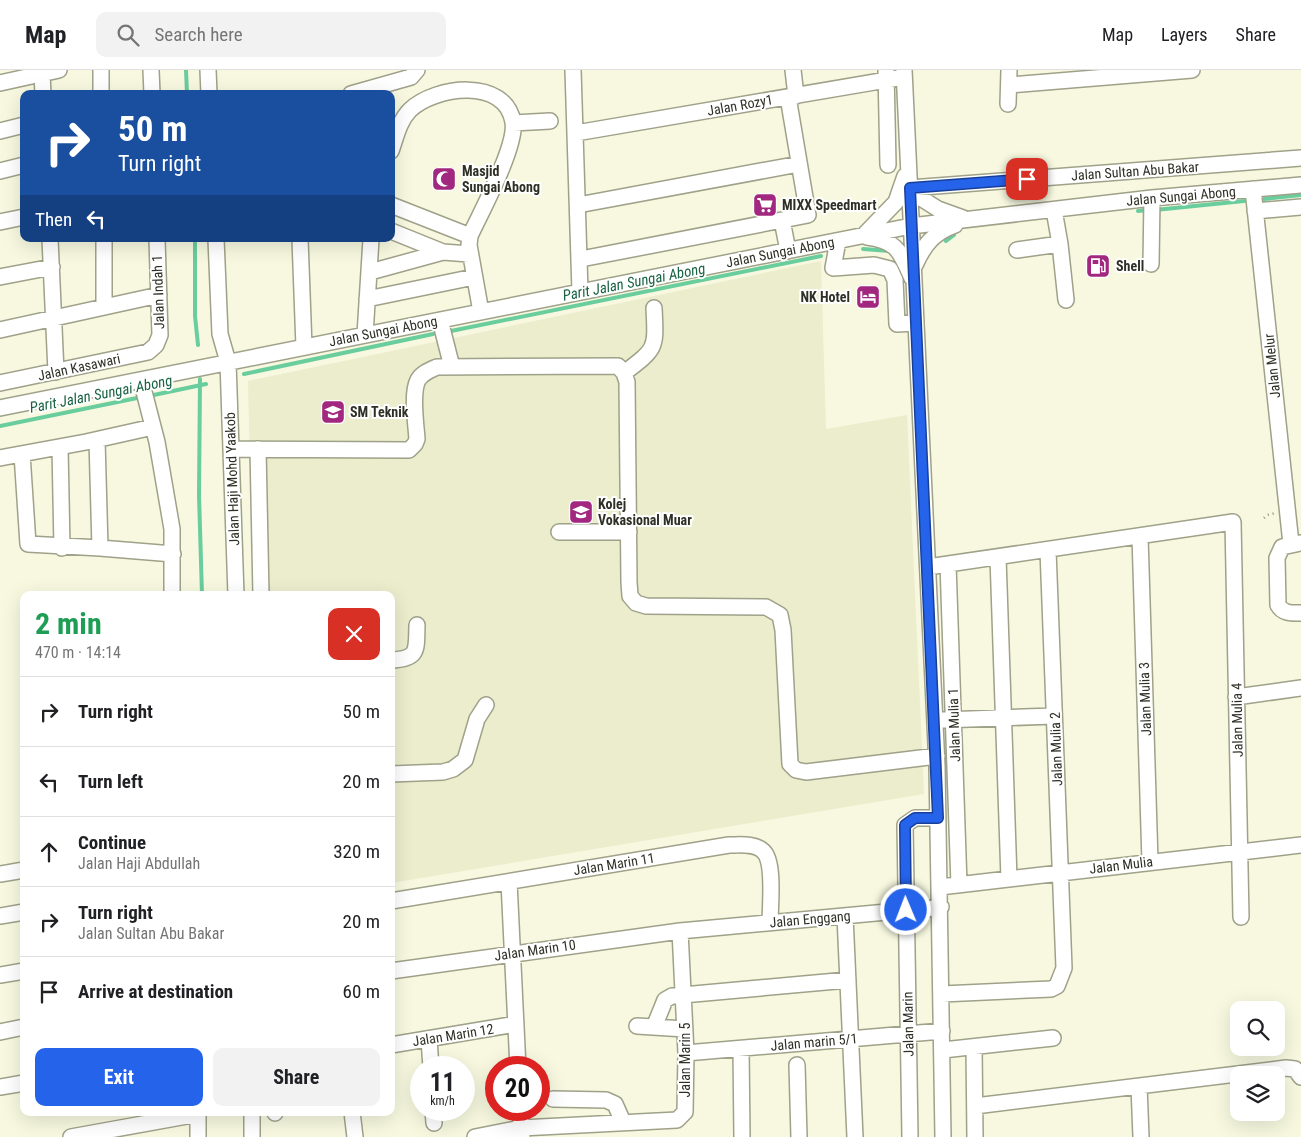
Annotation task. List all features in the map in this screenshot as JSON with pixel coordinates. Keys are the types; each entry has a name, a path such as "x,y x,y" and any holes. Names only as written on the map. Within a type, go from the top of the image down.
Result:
{"street":[{"path":"0,83 59,70"},
{"path":"101,70 102,90"},
{"path":"151,70 152,90"},
{"path":"208,70 209,90"},
{"path":"364,90 411,77 417,70"},
{"path":"573,70 581,259 580,292"},
{"path":"581,259 808,215 799,164 792,97 792,70"},
{"path":"1008,104 1010,70"},
{"path":"1010,86 1192,70"},
{"path":"42,74 43,90"},
{"path":"904,74 937,756 941,907 943,1137"},
{"name":"Jalan Rozy1","path":"576,134 792,97 886,75 904,74"},
{"path":"886,75 888,165"},
{"path":"395,139 402,119 411,108 426,99 444,93 467,90 481,92 494,96 506,106 513,123 510,146 470,236 469,254 481,312"},
{"path":"513,123 550,121"},
{"path":"0,131 20,126"},
{"name":"Jalan Sultan Abu Bakar","path":"910,190 1301,158"},
{"path":"861,235 896,202 903,186 908,160"},
{"path":"578,205 799,164"},
{"path":"0,171 20,166"},
{"name":"Jalan Sungai Abong","path":"0,408 142,385 228,362 911,226 1152,198 1301,185"},
{"name":"Jalan Melur","path":"1253,189 1296,543"},
{"path":"910,190 938,209 970,219"},
{"path":"1150,264 1152,198"},
{"path":"1255,211 1301,206"},
{"path":"395,208 470,236"},
{"path":"1054,210 1066,300"},
{"path":"0,222 20,218"},
{"path":"914,268 924,247 933,236 970,219"},
{"path":"782,220 788,251"},
{"path":"395,233 443,252 469,254"},
{"path":"861,235 889,242 898,250 915,284"},
{"path":"838,241 833,268 874,265 890,270 895,280 897,324 916,323"},
{"path":"50,242 56,372"},
{"path":"104,242 104,306"},
{"name":"Jalan Indah 1","path":"156,345 160,335 157,242"},
{"name":"Jalan Haji Mohd Yaakob","path":"216,242 220,334 228,362 236,591"},
{"path":"300,242 304,347"},
{"path":"365,335 371,242"},
{"path":"1017,250 1060,244"},
{"path":"370,272 443,252"},
{"path":"0,277 52,266"},
{"path":"367,299 474,277"},
{"path":"0,330 159,295"},
{"path":"624,373 654,348 656,340 654,308"},
{"path":"440,320 452,367"},
{"name":"Jalan Kasawari","path":"0,383 148,352 156,345"},
{"path":"231,449 409,450 417,439 415,389 418,380 424,372 437,367 618,366 624,373 627,382 629,582 630,596 636,604 646,606 766,607 780,615 783,630 790,764 796,770 806,772 937,756"},
{"path":"142,385 153,427 172,529 172,591"},
{"path":"0,458 97,440 153,427"},
{"path":"97,440 100,548"},
{"path":"60,447 62,548"},
{"path":"258,449 261,591"},
{"path":"22,454 28,544 62,548 100,548 173,554"},
{"name":"Jalan Mulia 4","path":"1140,536 1233,522 1241,917"},
{"path":"559,532 629,532"},
{"path":"928,567 1140,536"},
{"name":"Jalan Mulia 3","path":"1140,536 1150,862"},
{"path":"1296,543 1282,547 1278,552 1278,605 1281,610 1287,613 1301,614"},
{"name":"Jalan Mulia 2","path":"942,994 1051,989 1057,986 1064,968 1048,550"},
{"path":"998,557 1009,879"},
{"name":"Jalan Mulia 1","path":"948,564 958,885"},
{"path":"395,660 408,659 416,650 417,625"},
{"path":"1236,696 1301,688"},
{"path":"395,774 444,772 453,769 465,760 477,719 486,705"},
{"path":"935,720 1054,716"},
{"name":"Jalan Marin","path":"910,1137 905,825 915,818 938,818"},
{"name":"Jalan Marin 11","path":"395,900 729,845 748,845 763,850 770,861 770,923"},
{"name":"Jalan Mulia","path":"940,887 1301,845"},
{"path":"0,874 20,871"},
{"path":"509,882 517,1056"},
{"name":"Jalan Enggang","path":"680,931 941,907"},
{"path":"0,916 20,913"},
{"path":"845,916 855,1137"},
{"name":"Jalan Marin 10","path":"395,970 512,952 680,931"},
{"name":"Jalan Marin 5","path":"475,1137 623,1122 677,1120 682,1117 685,1112 686,1053 680,931"},
{"path":"0,975 20,972"},
{"path":"654,1027 665,1000 672,996 848,980"},
{"name":"Jalan Marin 12","path":"395,1044 516,1024"},
{"path":"637,1026 685,1029"},
{"path":"0,1032 20,1028"},
{"name":"Jalan marin 5/1","path":"686,1053 942,1031"},
{"path":"943,1050 1053,1038"},
{"path":"429,1039 430,1056"},
{"path":"974,1047 975,1137"},
{"path":"741,1049 742,1137"},
{"path":"797,1065 799,1137"},
{"path":"975,1106 1286,1068 1295,1069 1301,1078"},
{"path":"0,1087 20,1084"},
{"path":"1139,1086 1141,1137"},
{"path":"553,1099 606,1100 615,1104 623,1122"},
{"path":"71,1137 182,1116"},
{"path":"198,1116 198,1137"},
{"path":"252,1116 252,1137"},
{"path":"352,1116 355,1137"}],"shaded area":[{"name":"Kolej Vokasional Muar","path":"821,261 826,429 907,415 924,794 395,882 395,591 253,591 248,381"}],"waterway":[{"path":"186,70 187,90"},
{"name":"Parit Jalan Sungai Abong","path":"1264,199 1301,195"},
{"name":"Parit Jalan Sungai Abong","path":"1155,210 1244,201"},
{"name":"Parit Jalan Sungai Abong","path":"1138,211 1148,210"},
{"name":"Parit Jalan Sungai Abong","path":"946,241 954,235"},
{"path":"195,242 195,316 198,345"},
{"name":"Parit Jalan Sungai Abong","path":"863,249 890,251"},
{"name":"Parit Jalan Sungai Abong","path":"451,331 821,256"},
{"name":"Parit Jalan Sungai Abong","path":"244,374 433,334"},
{"path":"200,379 199,495 202,591"},
{"name":"Parit Jalan Sungai Abong","path":"149,396 206,384"},
{"name":"Parit Jalan Sungai Abong","path":"0,426 142,397"}],"place":[{"name":"Masjid Sungai Abong","path":"444,179"},
{"name":"MIXX Speedmart","path":"765,205"},
{"name":"Shell","path":"1098,266"},
{"name":"NK Hotel","path":"868,297"},
{"name":"SM Teknik","path":"333,412"},
{"name":"Kolej Vokasional Muar","path":"581,512"}],"route":[{"path":"906,910 905,825 909,820 915,818 938,818 933,663 910,188 1027,179"}]}
